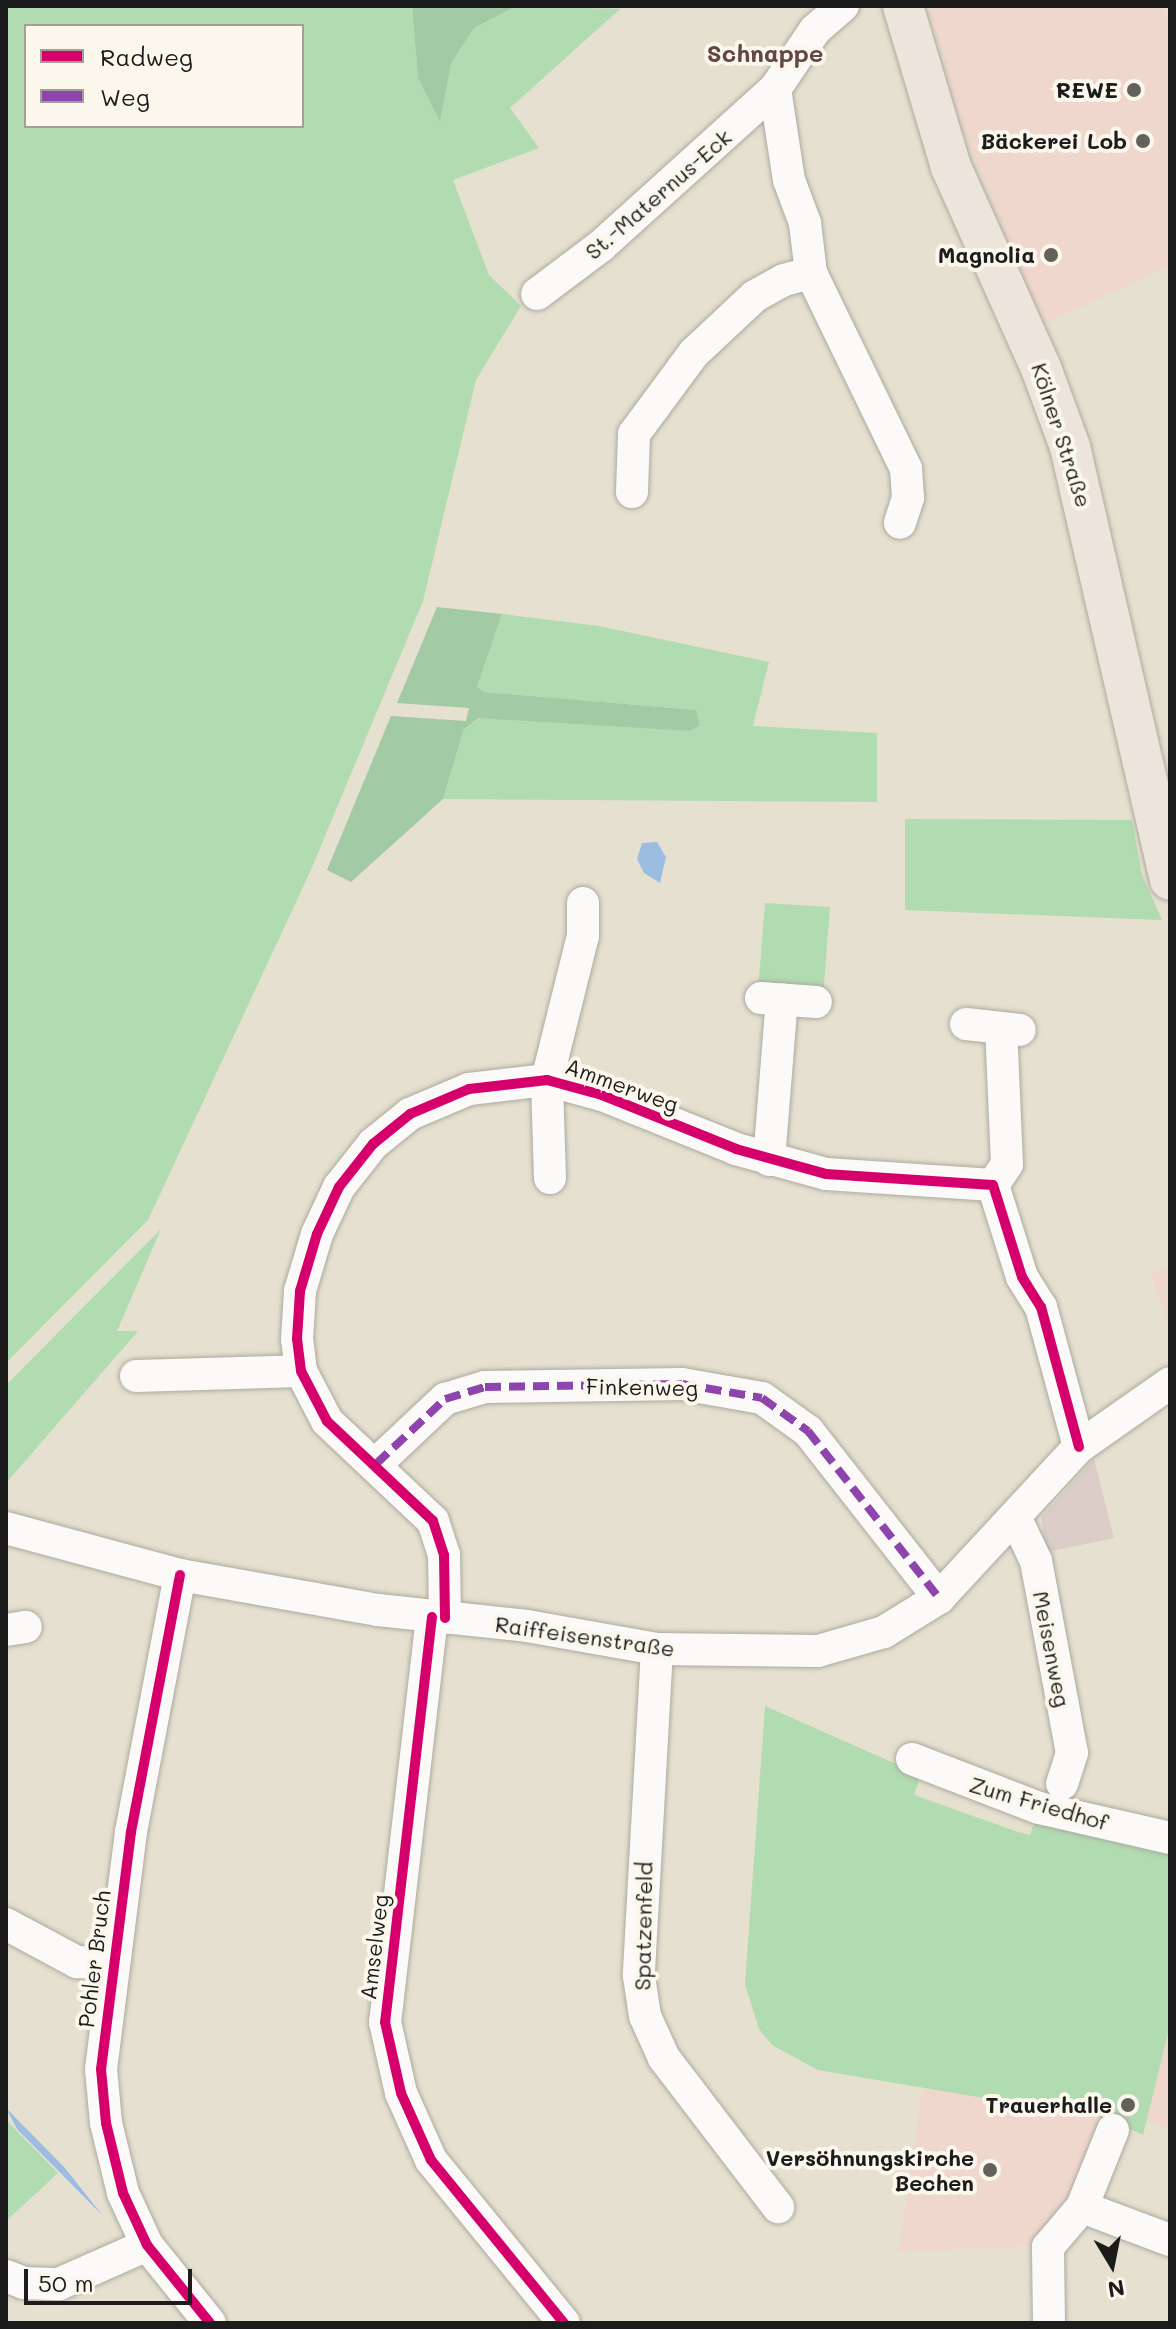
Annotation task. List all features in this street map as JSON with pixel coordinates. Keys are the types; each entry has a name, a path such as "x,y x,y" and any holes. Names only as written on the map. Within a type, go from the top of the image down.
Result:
{"main road":[{"name":"Kölner Straße","path":"903,6 951,167 1041,368 1070,447 1170,880"}],"street":[{"name":"St.-Maternus-Eck","path":"537,294 601,246 775,89 815,30 843,6"},
{"path":"775,89 789,180 805,223 811,273 906,469 908,498 900,523"},
{"path":"632,492 634,434 694,353 755,296 784,280 811,273"},
{"name":"Ammerweg","path":"550,1178 547,1080 583,936 583,903"},
{"path":"769,1160 772,999 816,1002"},
{"path":"966,1024 1011,1029 1007,1164 993,1185 1022,1277 1041,1307 1079,1447"},
{"name":"Ammerweg","path":"439,1618 444,1555 433,1521 327,1421 301,1371 300,1291 317,1234 339,1187 373,1144 443,1096 488,1085 547,1080 602,1095 769,1160 826,1174 993,1185"},
{"path":"136,1376 301,1371"},
{"name":"Raiffeisenstraße","path":"6,1528 180,1575 439,1618 657,1649 818,1651 884,1632 939,1598 1079,1447 1170,1383"},
{"name":"Finkenweg","path":"376,1464 445,1399 485,1387 682,1384 762,1398 808,1431 939,1598"},
{"name":"Meisenweg","path":"1015,1517 1036,1561 1072,1753 1062,1783"},
{"name":"Pohler Bruch","path":"180,1575 112,1964 101,2069 106,2123 123,2193 147,2245 210,2323"},
{"name":"Amselweg","path":"439,1618 385,2022 401,2093 431,2160 564,2323"},
{"name":"Spatzenfeld","path":"657,1649 639,1976 645,2016 664,2058 778,2207"},
{"name":"Zum Friedhof","path":"912,1759 1039,1808 1170,1838"},
{"path":"6,1924 77,1962 112,1964"},
{"path":"1049,2323 1048,2247 1082,2207 1113,2130"},
{"path":"1082,2207 1170,2240"},
{"path":"6,2276 24,2283 59,2284 147,2245"}],"shaded area":[{"path":"933,6 1163,6 1170,21 1170,266 1041,325 959,120 929,12"},
{"path":"1170,1267 1170,1330 1150,1273"},
{"path":"1094,1459 1114,1538 1047,1552 1041,1517"},
{"path":"1170,2025 1170,2129 1144,2120"},
{"path":"923,2086 1098,2117 1106,2124 1076,2199 1040,2246 899,2251"}],"green space":[{"path":"6,6 412,6 418,78 440,121 450,63 474,28 516,6 620,9 510,108 539,148 453,180 489,275 521,306 476,380 423,601 310,872 148,1220 6,1363"},
{"path":"412,6 516,6 474,28 451,63 440,122 418,78"},
{"path":"437,607 502,614 477,687 484,692 696,710 700,726 690,731 479,718 464,729 443,799 351,882 327,870 391,716 466,721 469,708 397,703"},
{"path":"502,614 599,626 769,662 753,726 877,733 877,802 443,799 464,729 485,715 690,731 700,726 695,710 484,692 477,687"},
{"path":"905,819 1132,820 1142,875 1162,920 905,910"},
{"path":"765,903 830,907 823,997 758,991"},
{"path":"161,1229 117,1331 138,1331 6,1483 6,1385"},
{"path":"765,1706 921,1775 914,1795 1018,1832 1030,1835 1037,1815 1170,1847 1170,2025 1143,2135 1108,2119 818,2070 772,2045 759,2029 745,1984"},
{"path":"6,2120 58,2173 6,2221"}],"water":[{"path":"657,842 666,857 660,883 644,873 637,859 642,843"},
{"path":"6,2108 65,2168 102,2215 17,2129"}],"marked path":[{"path":"376,1464 445,1399 485,1387 682,1384 762,1398 808,1431 939,1598"}],"cycle path":[{"path":"445,1618 444,1555 433,1521 327,1421 301,1371 297,1339 300,1291 317,1234 339,1187 373,1144 410,1114 469,1089 547,1080 602,1095 736,1149 826,1174 993,1185 1022,1277 1041,1307 1079,1447"},
{"path":"180,1575 131,1832 101,2069 106,2123 123,2193 147,2245 210,2323"},
{"path":"432,1617 385,2022 401,2093 431,2160 564,2323"}],"place":[{"name":"REWE","path":"1134,90"},
{"name":"Bäckerei Lob","path":"1143,141"},
{"name":"Magnolia","path":"1051,255"},
{"name":"Trauerhalle","path":"1128,2105"},
{"name":"Versöhnungskirche Bechen","path":"990,2170"}],"district":[{"name":"Schnappe","path":"765,53"}]}
